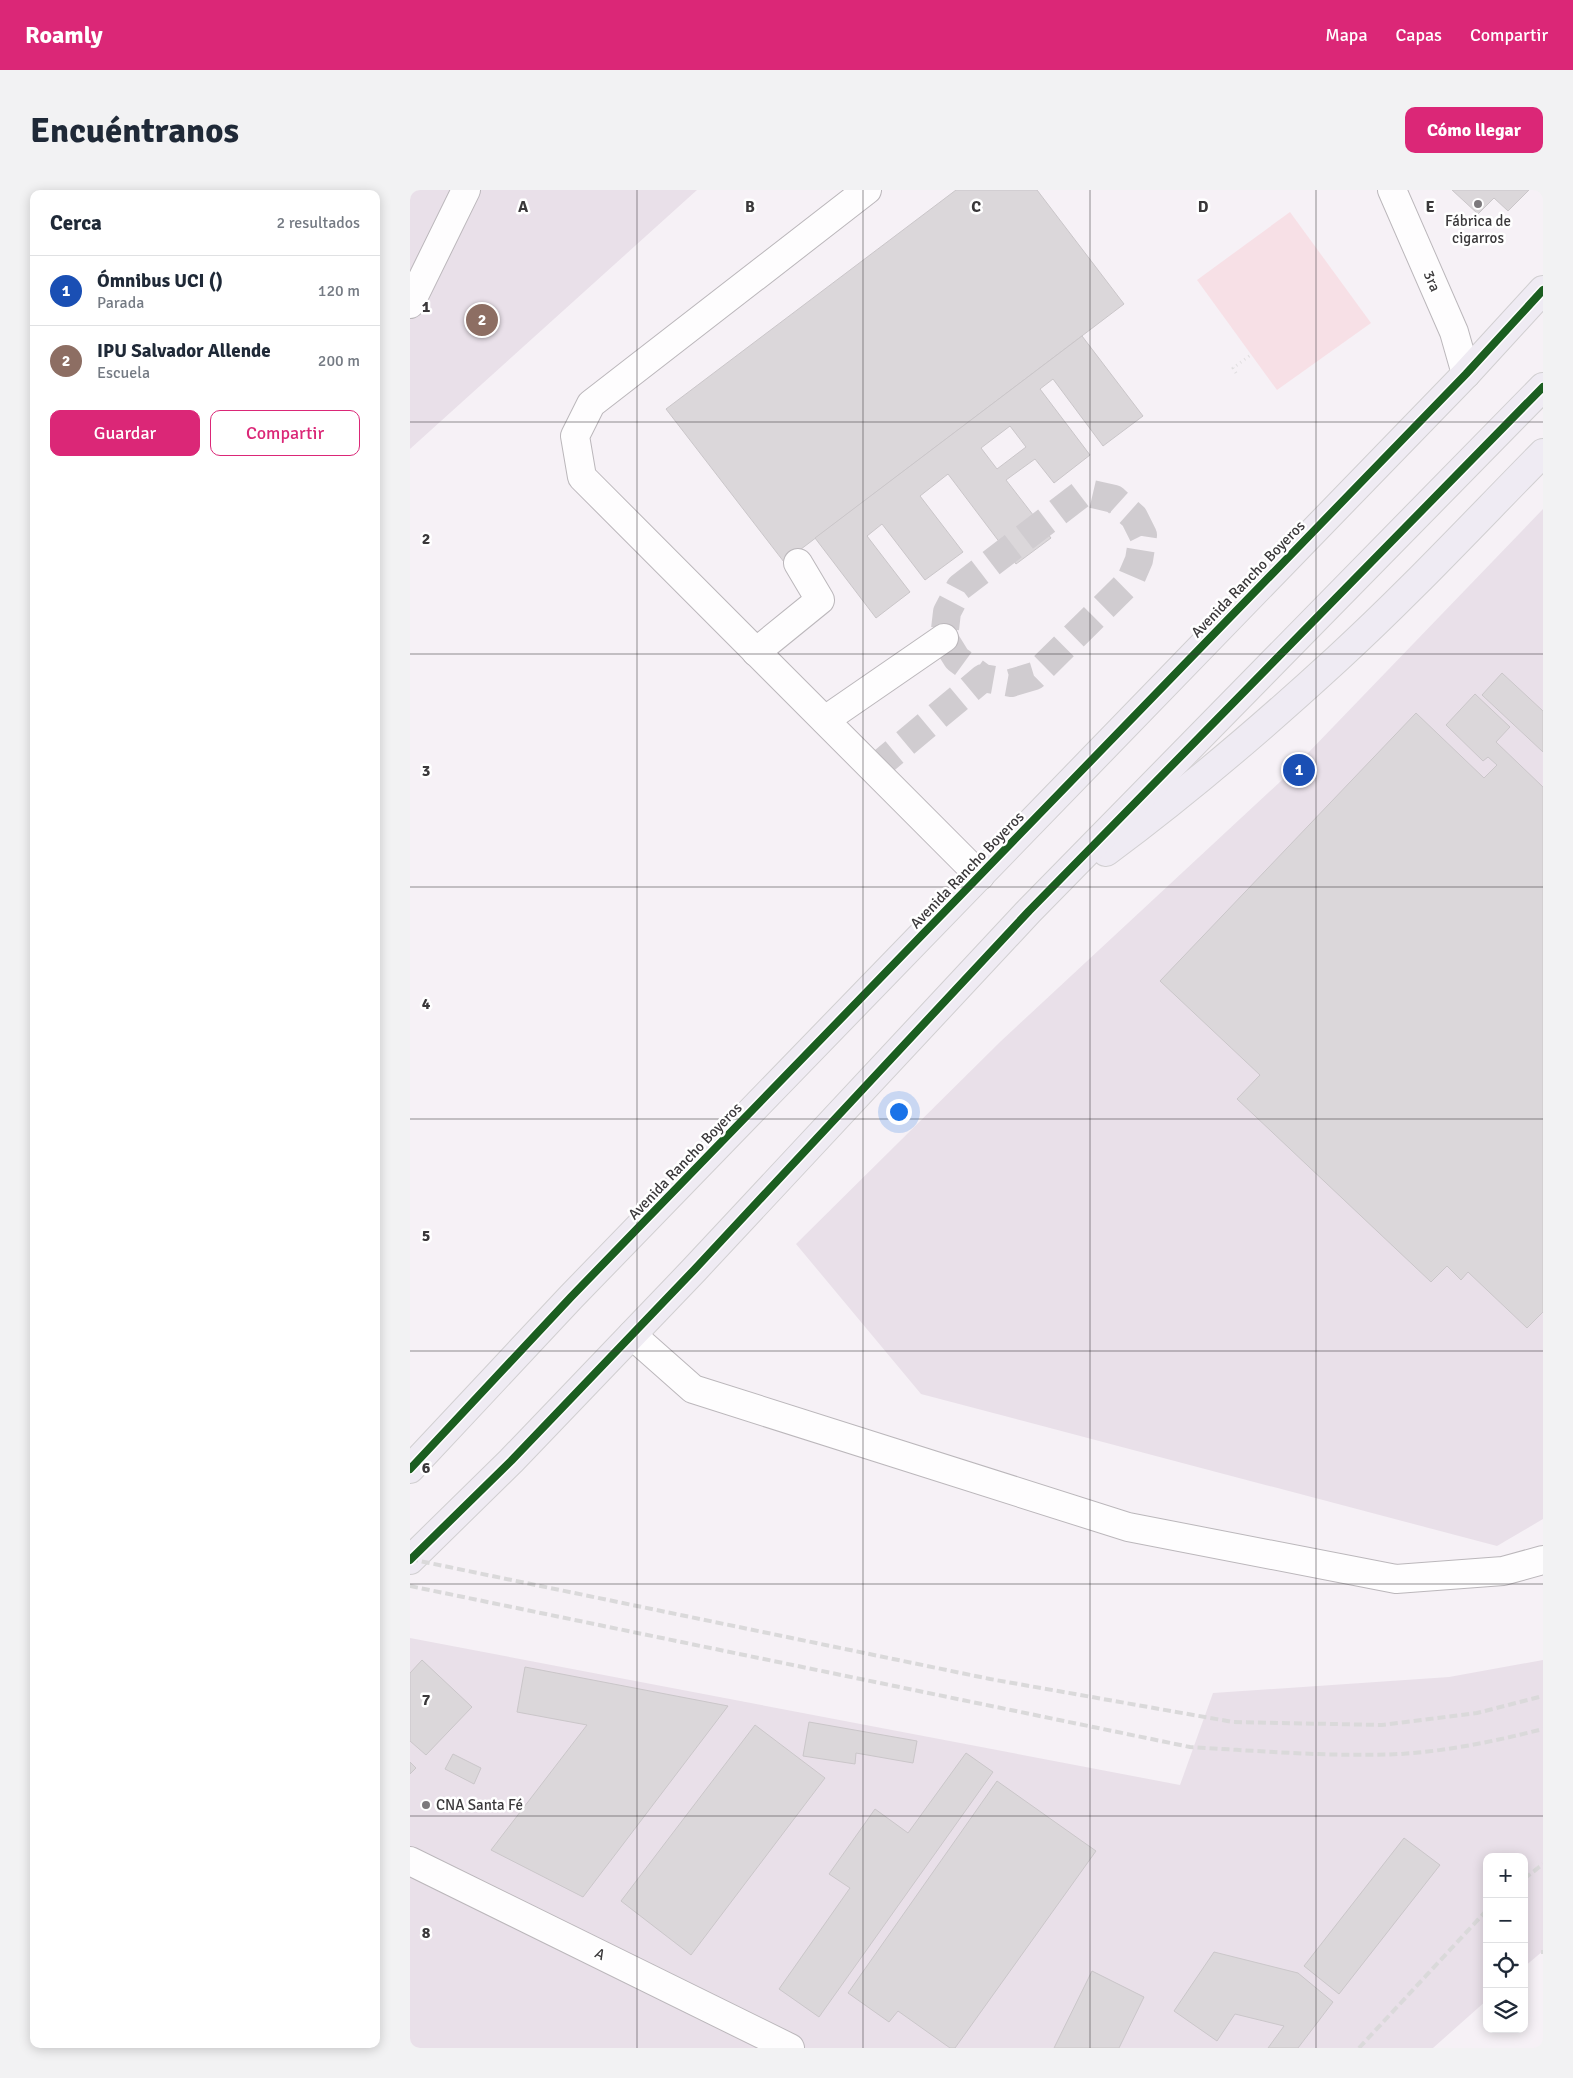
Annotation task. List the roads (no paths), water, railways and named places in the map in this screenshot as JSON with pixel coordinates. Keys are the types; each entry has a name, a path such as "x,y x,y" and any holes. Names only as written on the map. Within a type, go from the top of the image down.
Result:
{"highway":[{"name":"Avenida Rancho Boyeros","path":"410,1469 571,1297 1466,374 1543,290"},
{"path":"410,1560 511,1460 632,1335 1029,911 1543,387"},
{"path":"1029,911 1167,807 1217,766 1338,658 1543,453"}],"street":[{"path":"410,304 466,190"},
{"path":"867,190 591,404 575,436 582,477 980,876"},
{"name":"3ra","path":"1392,190 1454,332 1466,374"},
{"path":"756,652 820,600 798,563"},
{"path":"825,720 944,638"},
{"path":"632,1335 693,1389 1128,1527 1396,1579 1503,1571 1543,1560"},
{"name":"A","path":"410,1861 790,2048"}],"tunnel":[{"path":"873,770 983,678 1011,683 1034,676 1130,581 1139,560 1143,535 1134,517 1114,499 1084,492 960,587 947,612 944,638 957,659 983,678"}],"railway":[{"path":"410,1559 990,1679 1233,1722 1382,1725 1477,1713 1543,1696"},
{"path":"410,1586 1190,1747 1321,1754 1400,1754 1472,1745 1543,1729"},
{"path":"1528,1876 1543,1864"},
{"path":"1359,2048 1483,1914"}],"place":[{"name":"Fábrica de cigarros","path":"1478,204"},
{"name":"IPU Salvador Allende","path":"482,320"},
{"name":"Ómnibus UCI ()","path":"1299,770"},
{"name":"CNA Santa Fé","path":"426,1805"}]}
